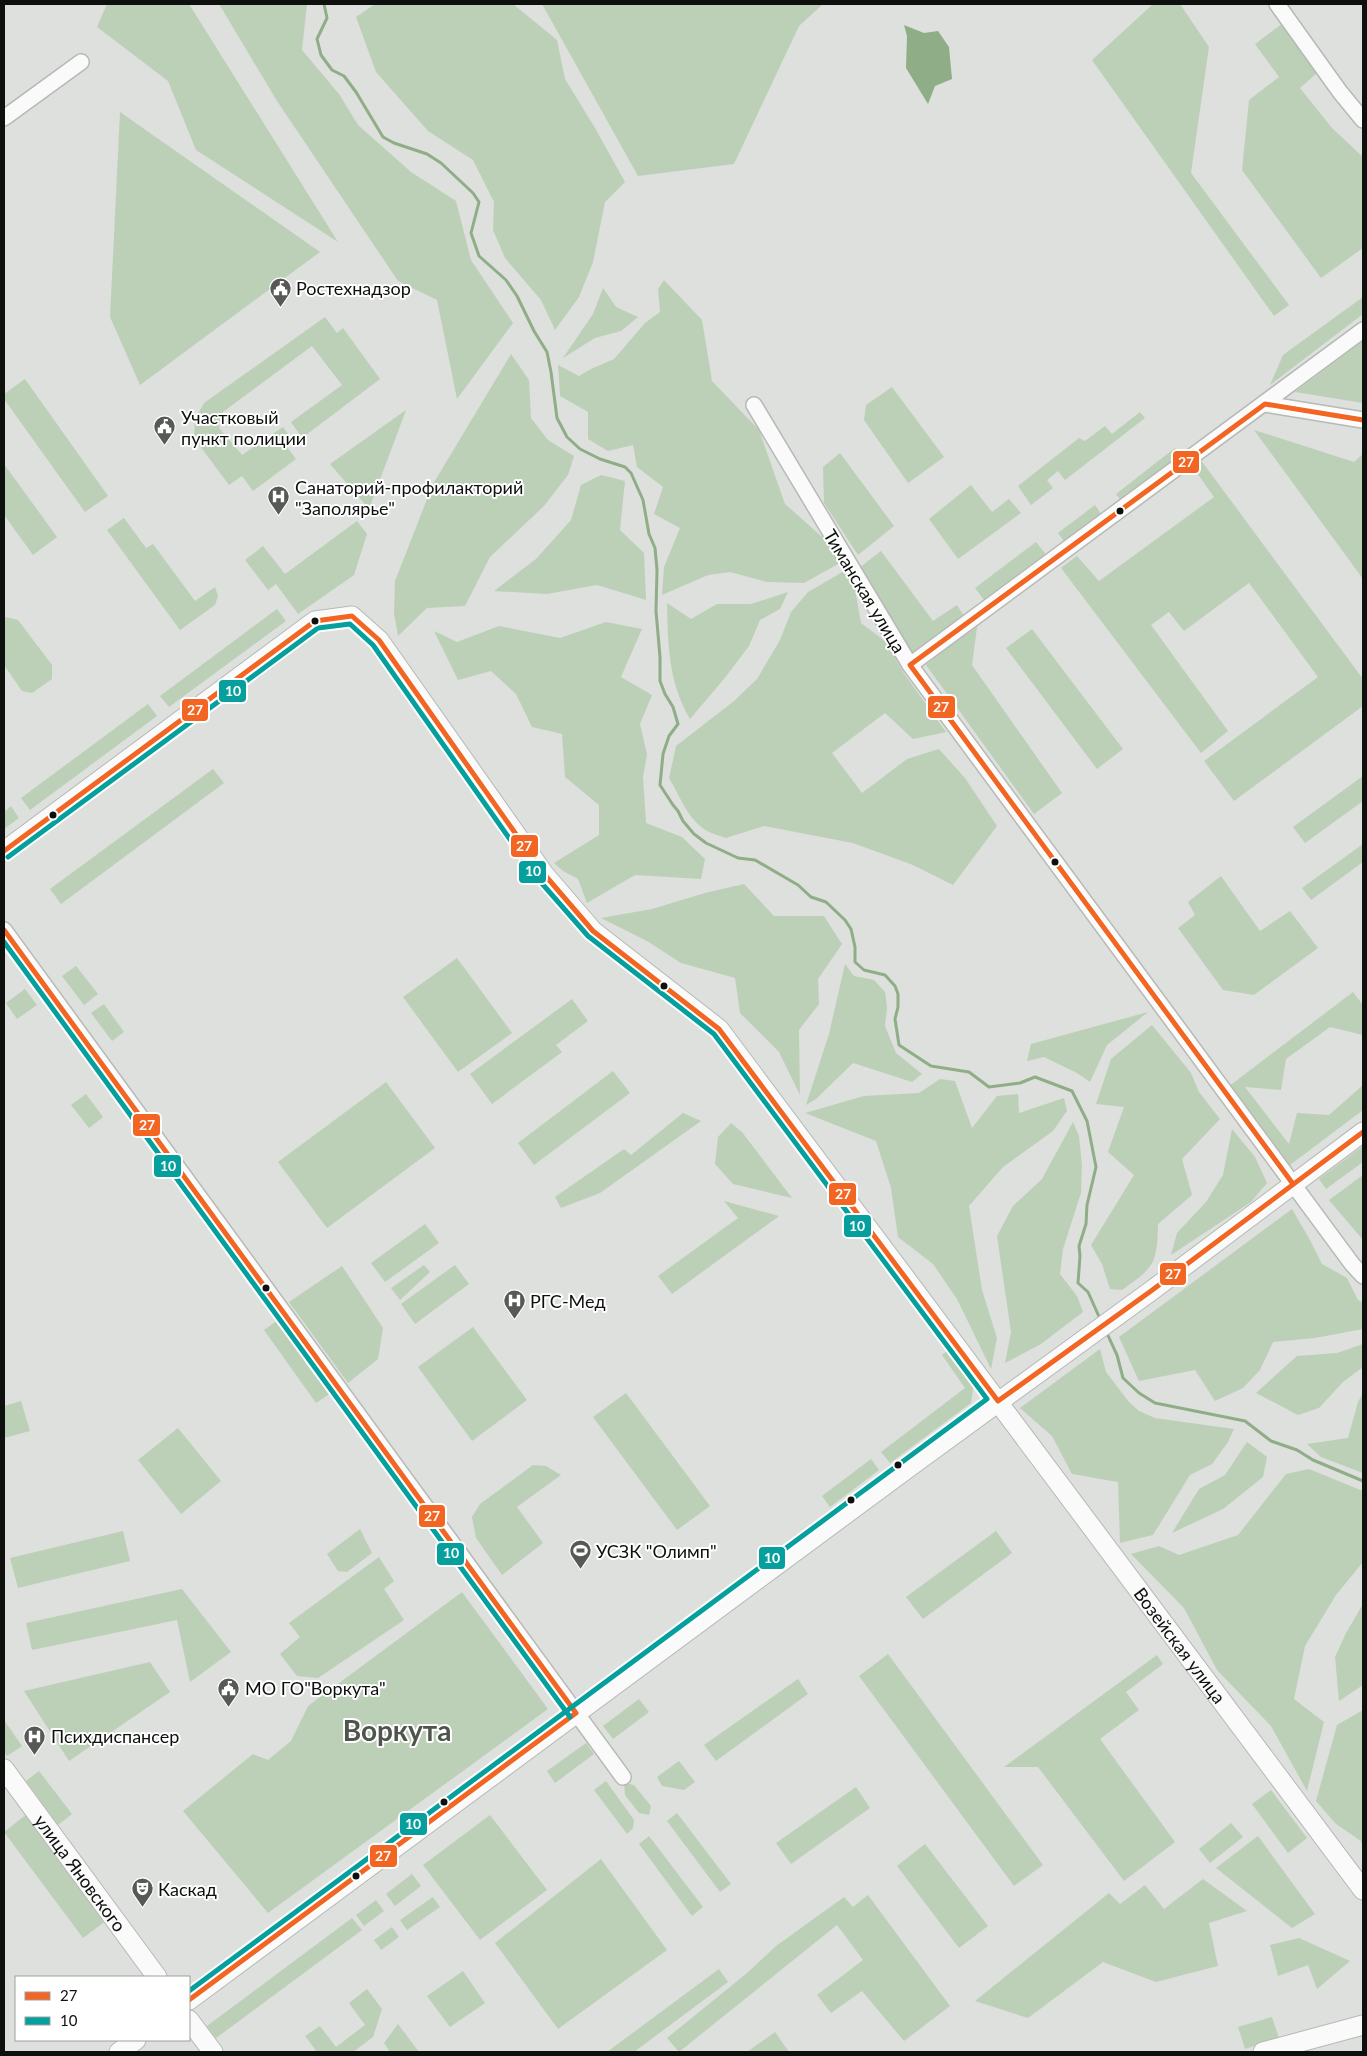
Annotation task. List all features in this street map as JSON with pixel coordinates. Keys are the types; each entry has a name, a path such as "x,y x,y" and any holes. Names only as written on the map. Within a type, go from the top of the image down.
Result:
{"main road":[{"name":"Возейская улица","path":"4,850 315,621 352,616 378,640 544,874 594,931 719,1029 1363,1890"},
{"path":"190,1999 998,1401 1151,1291 1363,1132"},
{"name":"улица Яновского","path":"4,1769 156,1976"},
{"path":"190,2021 213,2052"},
{"path":"1263,2052 1363,2026"},
{"path":"119,2052 135,2041"}],"street":[{"path":"1277,4 1340,92 1363,120"},
{"path":"4,118 82,62"},
{"path":"910,665 1363,330"},
{"path":"1265,404 1363,420"},
{"name":"Тиманская улица","path":"754,405 910,665 1352,1264 1363,1276"},
{"path":"4,930 623,1778"}],"shaded area":[{"path":"107,4 189,4 338,242 196,150 168,81 97,27"},
{"path":"219,4 307,4 302,50 339,94 358,125 411,172 456,201 471,260 513,323 457,399 437,300 398,281 277,101"},
{"path":"375,4 513,4 557,40 565,79 625,182 605,202 593,262 579,297 555,330 541,300 505,258 493,230 494,202 473,160 428,131 376,72 356,17"},
{"path":"542,4 823,4 799,26 734,164 638,176"},
{"path":"1153,4 1180,4 1209,47 1191,173 1289,305 1274,316 1092,60"},
{"path":"1283,23 1317,73 1300,88 1332,128 1363,157 1363,248 1321,278 1242,170 1249,100 1279,77 1255,44"},
{"path":"904,25 924,33 938,31 949,47 952,79 935,86 928,104 906,68 907,36"},
{"path":"120,112 320,252 140,385 110,317"},
{"path":"664,280 702,320 712,381 759,430 785,504 847,559 804,583 767,582 730,572 708,575 662,595 664,567 680,528 654,514 663,487 637,467 633,445 608,451 588,439 588,412 560,396 558,365 579,376 614,359 645,323 660,312 658,289"},
{"path":"603,288 616,307 638,317 621,331 595,338 563,358 593,314"},
{"path":"1363,297 1363,314 1270,385 1283,355"},
{"path":"325,317 337,333 343,328 380,379 302,438 291,422 342,385 312,346 223,412 219,428 242,455 283,427 293,441 287,447 296,459 253,491 242,476 229,485 194,438 195,419 204,403"},
{"path":"1363,341 1363,403 1295,392"},
{"path":"511,354 529,380 531,418 548,440 574,456 568,475 544,506 490,557 465,606 427,608 398,636 394,613 395,581 433,484"},
{"path":"25,379 108,496 85,512 4,399 4,394"},
{"path":"892,387 944,457 908,483 864,420 866,405"},
{"path":"406,410 369,509 330,464"},
{"path":"1140,412 1145,418 1065,480 1058,471 1047,480 1053,488 1031,505 1018,486 1079,438 1085,441 1105,426 1112,434"},
{"path":"1254,430 1354,462 1363,454 1363,579"},
{"path":"1175,448 1182,457 1123,503 1116,494"},
{"path":"840,453 894,526 858,555 824,503 823,467"},
{"path":"1200,459 1363,679 1363,706 1234,801 1204,761 1318,677 1249,583 1184,631 1169,612 1151,625 1228,731 1201,753 1061,568 1077,556 1099,581 1214,497 1192,466"},
{"path":"4,464 57,537 33,555 4,515"},
{"path":"601,475 625,481 620,530 644,553 646,600 597,585 547,594 494,591 536,559 571,520 581,485"},
{"path":"971,485 992,512 1009,499 1021,513 958,559 929,519"},
{"path":"1095,505 1104,518 1067,545 1058,533"},
{"path":"124,518 146,548 153,544 195,601 215,587 218,596 215,605 180,630 107,530"},
{"path":"357,521 367,534 354,575 298,614 276,584 268,590 245,560 263,546 285,574"},
{"path":"1036,542 1048,557 987,604 975,588"},
{"path":"881,551 933,621 957,605 964,616 913,653 859,568"},
{"path":"851,567 861,623 885,641 903,672 946,732 913,739 885,713 832,753 862,793 907,759 939,749 965,778 997,826 953,885 913,865 853,843 764,826 726,838 714,834 695,821 669,778 676,746 734,701 757,679 780,640 791,612 808,592"},
{"path":"788,592 780,609 760,620 749,646 690,719 677,691 673,677 669,648 667,603 691,619 717,604 751,604"},
{"path":"277,609 286,621 169,707 160,696"},
{"path":"6,617 18,620 52,665 52,679 32,693 22,691 4,665 4,620"},
{"path":"978,620 972,665 1062,793 1034,814 926,665"},
{"path":"606,622 642,629 621,677 652,695 640,724 647,754 643,777 646,823 682,837 705,859 701,879 635,875 587,903 578,879 563,871 554,863 599,835 599,805 565,777 562,734 532,727 516,694 491,671 458,680 434,631 457,642 499,626 560,638"},
{"path":"1032,629 1123,749 1097,769 1006,648"},
{"path":"148,704 157,716 30,810 21,798"},
{"path":"213,769 224,783 61,904 50,889"},
{"path":"1363,776 1363,801 1305,843 1293,827"},
{"path":"11,806 19,818 4,829 4,812"},
{"path":"1363,844 1363,862 1311,900 1302,888"},
{"path":"1221,876 1260,931 1290,911 1318,948 1254,995 1223,990 1178,928 1195,915 1188,902"},
{"path":"744,884 774,916 824,916 842,944 818,979 819,1004 799,1030 800,1095 779,1052 740,1013 735,978 681,963 647,941 601,918 652,909 705,893"},
{"path":"457,958 512,1033 458,1072 403,997"},
{"path":"845,964 854,976 874,980 885,992 887,1008 885,1026 896,1053 922,1074 912,1082 853,1063 816,1099 806,1105 829,1034"},
{"path":"76,966 98,994 84,1005 62,976"},
{"path":"25,989 37,1005 17,1019 6,1003"},
{"path":"1353,992 1363,1005 1363,1035 1330,1027 1286,1059 1281,1090 1245,1087 1289,1144 1297,1113 1329,1115 1363,1085 1363,1110 1286,1168 1228,1087"},
{"path":"572,999 588,1021 556,1045 562,1052 492,1104 470,1074"},
{"path":"104,1004 124,1032 112,1041 91,1013"},
{"path":"1148,1012 1107,1045 1090,1082 1077,1073 1044,1057 1027,1061 1031,1044"},
{"path":"1152,1025 1191,1073 1199,1092 1220,1119 1182,1159 1192,1195 1158,1224 1155,1257 1152,1264 1141,1276 1122,1290 1110,1289 1102,1264 1091,1245 1134,1175 1108,1152 1124,1107 1096,1104 1111,1059"},
{"path":"613,1071 630,1093 534,1165 518,1143"},
{"path":"940,1079 955,1081 972,1128 997,1096 1018,1094 1019,1113 1064,1098 1067,1111 1053,1131 1003,1167 969,1206 982,1290 997,1338 991,1369 957,1299 933,1264 898,1237 891,1188 876,1141 805,1113 864,1096 919,1093"},
{"path":"386,1082 435,1148 327,1228 278,1162"},
{"path":"86,1094 103,1117 89,1128 71,1105"},
{"path":"683,1113 701,1121 600,1193 561,1208 555,1197 624,1149 631,1155"},
{"path":"1073,1122 1079,1136 1082,1165 1081,1193 1063,1249 1060,1274 1077,1296 1083,1312 1041,1344 1005,1363 1011,1332 997,1236 1013,1206 1042,1179"},
{"path":"731,1123 742,1132 792,1198 733,1184 715,1164 718,1137"},
{"path":"1232,1129 1255,1157 1267,1183 1251,1202 1171,1255 1177,1233 1206,1202 1223,1175"},
{"path":"1363,1146 1363,1162 1326,1189 1319,1179"},
{"path":"1363,1175 1363,1240 1329,1200"},
{"path":"724,1201 779,1216 672,1294 658,1276 738,1218"},
{"path":"1292,1209 1322,1264 1347,1278 1358,1300 1363,1303 1363,1329 1315,1338 1273,1342 1260,1370 1243,1388 1215,1401 1195,1370 1139,1381 1119,1337"},
{"path":"425,1224 439,1243 385,1282 371,1263"},
{"path":"424,1265 430,1272 400,1300 391,1288"},
{"path":"455,1265 469,1284 415,1324 401,1304"},
{"path":"342,1266 383,1328 378,1359 348,1383 289,1302"},
{"path":"278,1320 331,1393 316,1403 264,1330"},
{"path":"473,1327 527,1400 472,1441 418,1367"},
{"path":"1363,1344 1363,1367 1343,1382 1319,1408 1298,1415 1256,1393 1297,1356 1337,1353"},
{"path":"951,1348 974,1382 971,1403 890,1463 881,1452 965,1388 942,1355"},
{"path":"1100,1349 1106,1372 1129,1402 1139,1411 1155,1418 1234,1429 1228,1442 1212,1464 1190,1475 1153,1535 1120,1543 1118,1482 1072,1474 1052,1436 1020,1408"},
{"path":"626,1393 710,1506 677,1530 593,1417"},
{"path":"1363,1393 1363,1473 1321,1457 1307,1444 1348,1438 1358,1402"},
{"path":"21,1401 30,1431 4,1438 4,1406"},
{"path":"178,1428 221,1481 181,1514 138,1460"},
{"path":"1247,1442 1267,1457 1263,1477 1223,1509 1172,1533 1199,1489 1225,1475"},
{"path":"871,1459 879,1470 830,1507 822,1496"},
{"path":"533,1465 546,1466 561,1475 517,1507 543,1543 502,1575 476,1538 472,1517 480,1504"},
{"path":"1309,1469 1363,1491 1363,1562 1336,1595 1305,1646 1294,1699 1324,1722 1307,1791 1271,1726 1217,1670 1184,1608 1131,1554 1159,1546 1179,1555 1238,1535 1286,1474"},
{"path":"360,1529 372,1553 347,1572 338,1571 327,1554"},
{"path":"123,1531 130,1561 18,1588 10,1558"},
{"path":"996,1531 1012,1553 923,1619 906,1597"},
{"path":"379,1557 394,1581 384,1589 404,1620 318,1678 297,1676 280,1654 300,1637 289,1623"},
{"path":"182,1589 231,1652 190,1682 177,1620 32,1650 26,1623"},
{"path":"462,1592 548,1709 268,1913 183,1811 253,1754 268,1760 291,1741 308,1706"},
{"path":"1363,1604 1363,1685 1339,1701 1335,1657"},
{"path":"888,1654 1043,1865 1014,1886 859,1676"},
{"path":"1157,1655 1163,1664 1126,1692 1139,1710 1100,1739 1175,1842 1124,1881 1038,1767 1004,1767"},
{"path":"150,1662 170,1692 69,1761 24,1691"},
{"path":"798,1679 808,1694 716,1761 704,1745"},
{"path":"639,1699 649,1712 613,1739 603,1726"},
{"path":"1363,1710 1363,1850 1361,1841 1336,1824 1316,1801 1337,1725"},
{"path":"4,1720 22,1746 7,1756 4,1752"},
{"path":"586,1743 594,1754 555,1783 547,1771"},
{"path":"679,1761 695,1782 684,1790 662,1786 657,1777"},
{"path":"39,1771 72,1814 58,1825 26,1781"},
{"path":"606,1781 634,1820 633,1828 627,1834 594,1790"},
{"path":"624,1783 634,1785 651,1806 649,1815 639,1813 625,1795"},
{"path":"856,1787 870,1808 791,1864 776,1843"},
{"path":"1271,1790 1307,1838 1288,1853 1252,1804"},
{"path":"677,1813 731,1884 720,1892 667,1821"},
{"path":"27,1814 107,1920 83,1938 4,1832"},
{"path":"490,1815 547,1890 480,1940 423,1865"},
{"path":"1231,1823 1243,1837 1210,1863 1199,1849"},
{"path":"649,1836 703,1907 692,1916 639,1844"},
{"path":"1258,1836 1315,1914 1292,1928 1216,1868"},
{"path":"925,1844 988,1926 959,1948 897,1866"},
{"path":"601,1859 667,1950 558,2029 495,1943"},
{"path":"412,1874 421,1886 395,1906 386,1894"},
{"path":"1203,1879 1247,1911 1209,1923 1218,1966 1156,1982 1103,1962 1028,2018 975,2001 1109,1893 1120,1904 1145,1885 1164,1909"},
{"path":"868,1895 950,2006 904,2041 862,1991 831,2013 817,1995 863,1960 837,1925 679,2052 667,2038 747,1973 776,1946 844,1897 853,1907"},
{"path":"433,1897 440,1907 407,1930 400,1920"},
{"path":"376,1900 384,1911 364,1926 356,1915"},
{"path":"352,1918 362,1930 216,2038 207,2026"},
{"path":"392,1927 399,1937 381,1950 374,1940"},
{"path":"1299,1938 1350,1961 1317,1989 1308,1965 1278,1976 1270,1945"},
{"path":"719,1969 728,1982 634,2052 607,2052"},
{"path":"463,1971 485,2003 450,2027 427,1996"},
{"path":"367,1989 382,2009 373,2037 353,2052 317,2052 305,2036 320,2026 336,2047 365,2025 349,2003"},
{"path":"1272,2017 1279,2038 1245,2049 1238,2027"},
{"path":"398,2024 419,2052 390,2052 384,2043"},
{"path":"775,2032 789,2052 747,2052"}],"waterway":[{"path":"324,4 327,18 317,39 321,55 332,70 344,76 383,137 394,143 427,154 441,163 473,193 479,202 471,233 479,256 506,280 517,296 534,331 547,352 557,418 567,437 580,449 600,459 625,467 631,473 643,500 649,534 655,548 660,681 673,707 678,724 669,736 663,754 660,785 683,821 694,834 706,843 738,858 755,860 798,885 811,897 826,902 845,920 851,929 855,947 855,962 864,970 885,975 895,986 898,994 898,1007 895,1019 899,1045 931,1066 969,1072 989,1087 1020,1083 1035,1077 1072,1091 1087,1121 1096,1167 1087,1205 1086,1224 1079,1246 1078,1283 1088,1292 1101,1321"},
{"path":"1106,1331 1117,1355 1123,1378 1139,1393 1155,1403 1245,1421 1271,1441 1297,1450 1313,1460 1363,1481"}],"transit line":[{"name":"27","path":"1293,1184 910,665 1265,404 1363,420"},
{"name":"27","path":"4,851 315,621 352,616 379,640 544,874 593,931 719,1029 998,1401 1151,1291 1363,1132"},
{"name":"10","path":"8,857 318,628 350,624 373,645 538,879 588,936 714,1034 987,1399 190,1990"},
{"name":"27","path":"4,930 576,1713 190,1999"},
{"name":"10","path":"4,942 570,1717"}],"place":[{"name":"Ростехнадзор","path":"280,307"},
{"name":"Участковый пункт полиции","path":"165,446"},
{"name":"Санаторий-профилакторий \"Заполярье\"","path":"279,516"},
{"name":"РГС-Мед","path":"514,1320"},
{"name":"УСЗК \"Олимп\"","path":"580,1570"},
{"name":"МО ГО\"Воркута\"","path":"229,1707"},
{"name":"Психдиспансер","path":"35,1755"},
{"name":"Каскад","path":"142,1908"}],"district":[{"name":"Воркута","path":"397,1730"}]}
